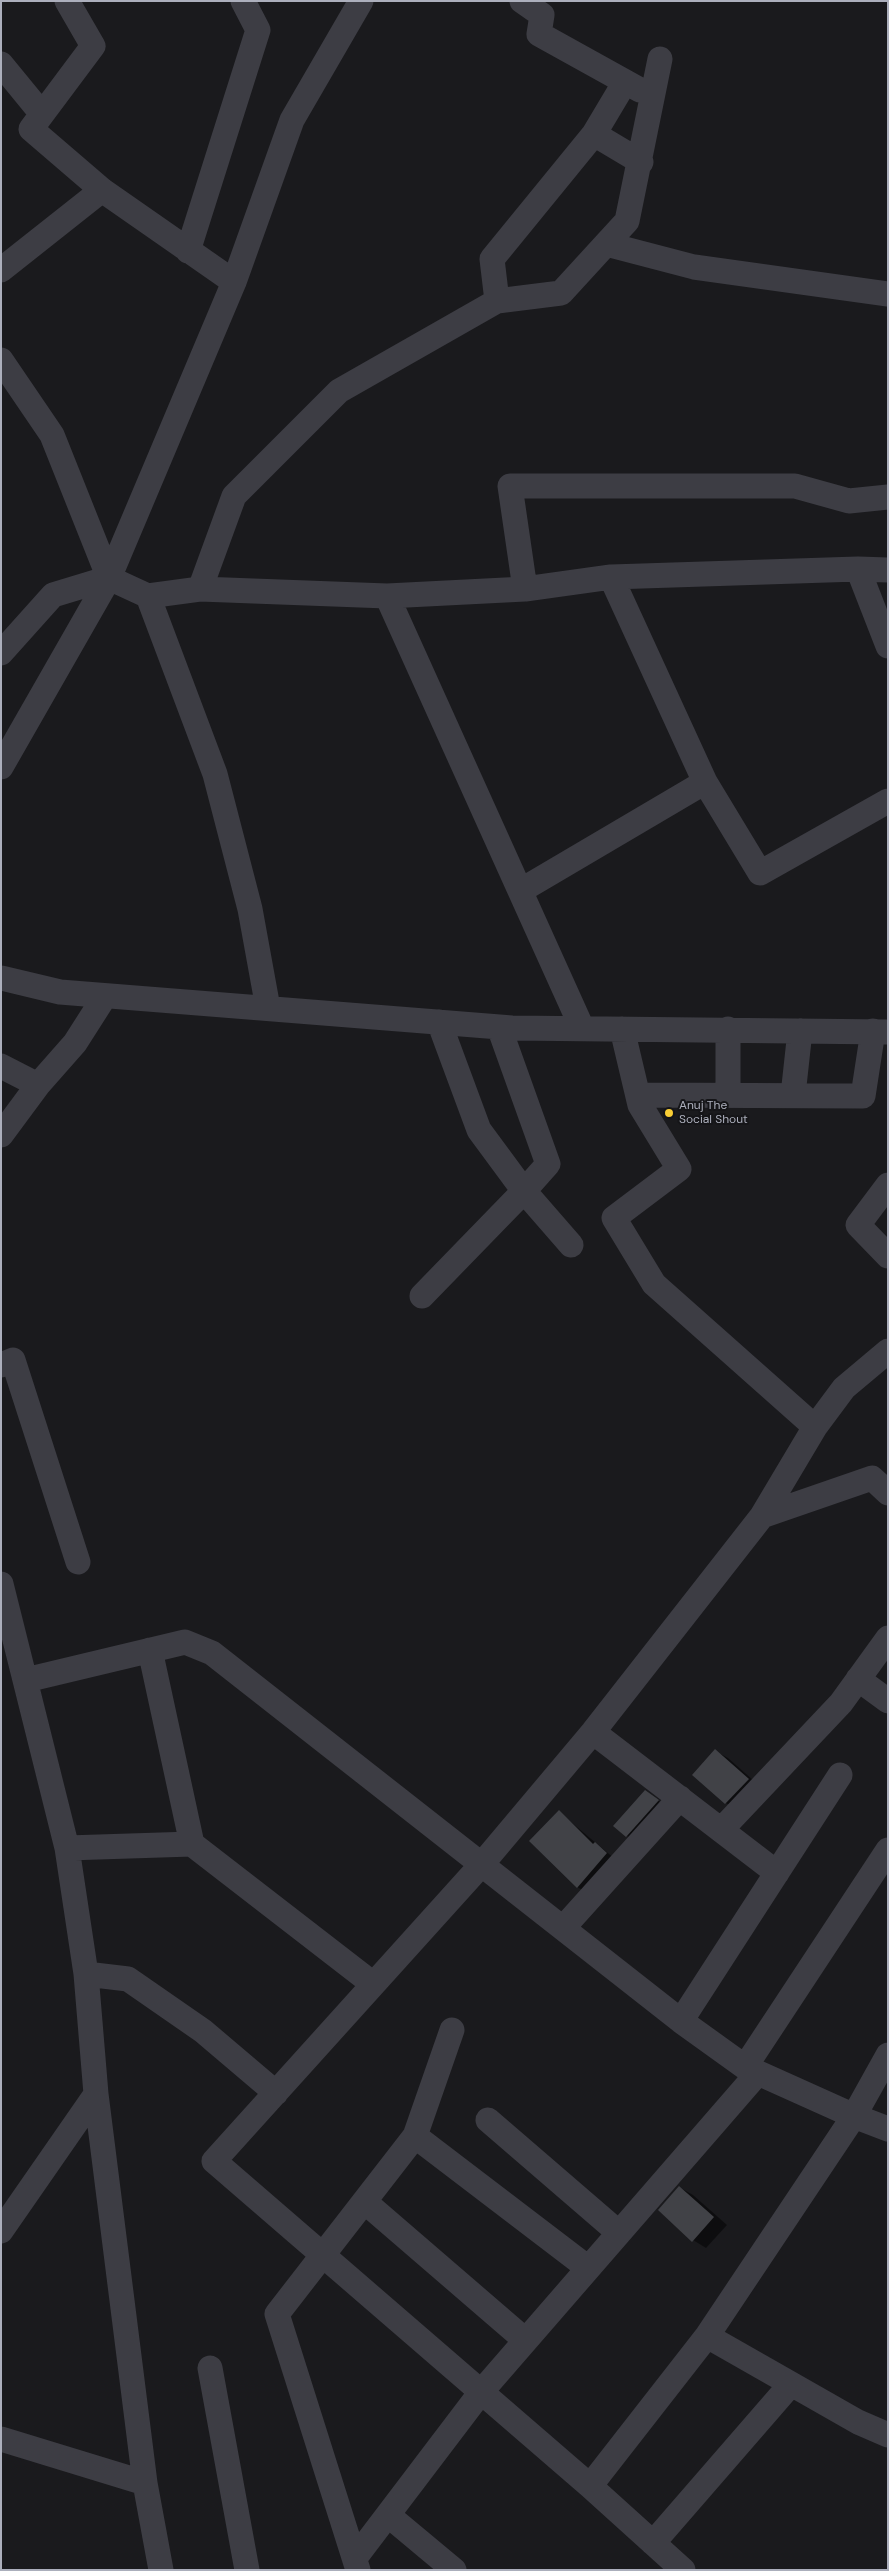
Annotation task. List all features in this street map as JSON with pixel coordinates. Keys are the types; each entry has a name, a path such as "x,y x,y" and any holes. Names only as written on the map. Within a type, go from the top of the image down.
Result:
{"street":[{"path":"67,1 93,46 31,129 102,190 234,282"},
{"path":"188,251 258,30 243,1"},
{"path":"1,767 109,578 234,282 292,120 361,1"},
{"path":"522,1 542,15 539,34 653,98"},
{"path":"200,588 234,496 339,391 497,302 561,293 627,221 641,162 660,59"},
{"path":"1,64 42,114"},
{"path":"497,302 492,259 594,134 625,82"},
{"path":"594,134 641,162"},
{"path":"1,270 102,190"},
{"path":"606,244 694,267 888,294"},
{"path":"1,360 52,435 109,578"},
{"path":"525,589 510,486 796,486 849,501 888,497"},
{"path":"1,653 53,595 109,578 148,596 200,588 387,596 525,589 611,577 858,569 888,570"},
{"path":"858,569 888,646"},
{"path":"611,577 705,782 760,874 888,800"},
{"path":"148,596 215,774 250,909 268,1008"},
{"path":"387,596 582,1028"},
{"path":"520,891 705,782"},
{"path":"1,978 60,992 499,1027 880,1032 863,1096 638,1095"},
{"path":"1,1134 38,1085 75,1043 105,996"},
{"path":"440,1022 479,1130 524,1191 570,1244"},
{"path":"422,1296 548,1164 499,1027"},
{"path":"622,1029 640,1105 680,1169 614,1218 654,1284 815,1427"},
{"path":"728,1030 728,1095"},
{"path":"793,1095 800,1031"},
{"path":"1,1066 38,1085"},
{"path":"888,1185 858,1225 888,1256"},
{"path":"682,2570 590,2486 214,2161 482,1864 593,1732 762,1516 815,1427 844,1388 888,1351"},
{"path":"1,1364 13,1360 78,1562"},
{"path":"762,1516 872,1478 888,1493"},
{"path":"1,1584 67,1848 86,1974 96,2094 145,2483 161,2570"},
{"path":"721,1830 841,1703 888,1638"},
{"path":"26,1680 185,1642 212,1652 681,2021 751,2070 854,2116 888,2128"},
{"path":"150,1650 192,1844"},
{"path":"858,1679 888,1701"},
{"path":"593,1732 777,1873"},
{"path":"681,2021 840,1775"},
{"path":"563,1928 680,1798"},
{"path":"67,1848 192,1844 373,1984"},
{"path":"356,2564 388,2515 481,2392 619,2233 751,2070 888,1850"},
{"path":"86,1974 128,1979 203,2031 276,2092"},
{"path":"356,2564 277,2314 324,2256 415,2136 452,2030"},
{"path":"590,2486 707,2336 854,2116 888,2055"},
{"path":"1,2230 96,2094"},
{"path":"488,2120 619,2233"},
{"path":"415,2136 588,2268"},
{"path":"364,2202 525,2340"},
{"path":"707,2336 858,2422 888,2435"},
{"path":"210,2368 247,2570"},
{"path":"653,2543 791,2384"},
{"path":"1,2439 145,2483"},
{"path":"388,2515 454,2570"}],"building":[{"path":"715,1749 749,1779 725,1804 692,1775"},
{"path":"645,1790 659,1800 626,1837 613,1826"},
{"path":"559,1810 593,1844 595,1842 607,1853 577,1888 529,1841"},
{"path":"679,2186 714,2217 692,2242 658,2210"}],"place":[{"name":"Anuj The Social Shout","path":"669,1113"}]}
